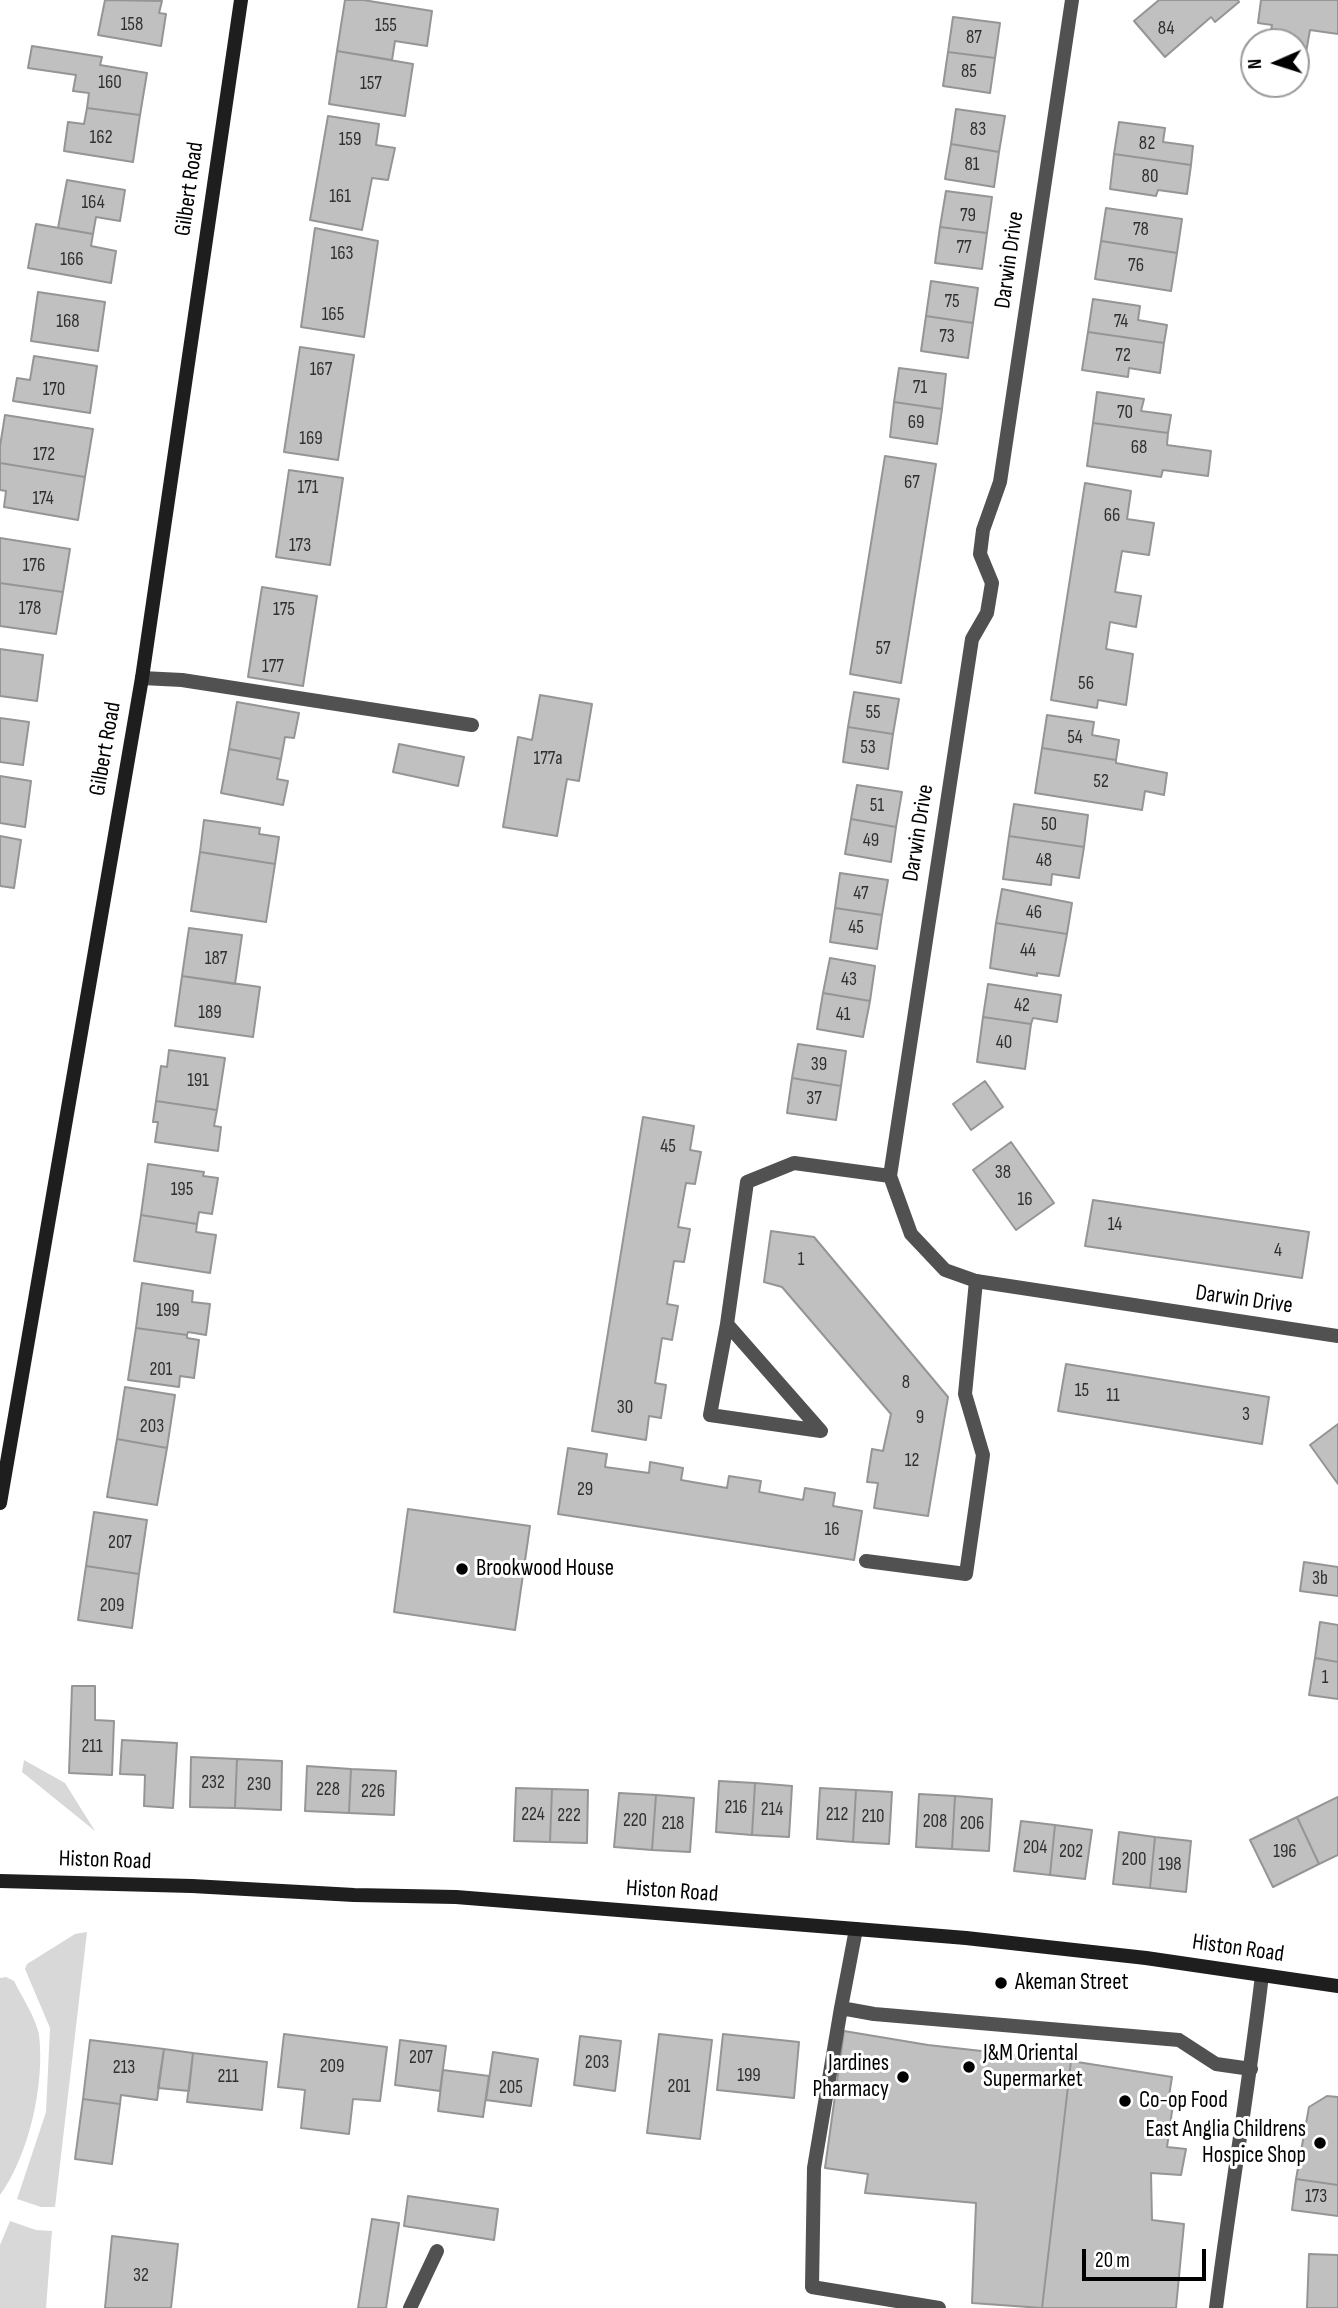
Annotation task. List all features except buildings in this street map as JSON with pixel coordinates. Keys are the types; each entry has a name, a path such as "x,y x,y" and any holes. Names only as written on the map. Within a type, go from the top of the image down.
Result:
{"street":[{"name":"Gilbert Road","path":"0,1503 142,678 241,0"},
{"name":"Darwin Drive","path":"1072,0 1000,482 983,530 980,554 992,583 987,613 972,639 890,1176 911,1234 945,1270 976,1282 1338,1336"},
{"path":"142,678 182,680 472,725"},
{"path":"727,1324 821,1431 710,1415 727,1324 747,1182 794,1163 890,1176"},
{"path":"866,1560 966,1574 983,1455 965,1394 976,1282"},
{"name":"Histon Road","path":"0,1881 456,1897 1008,1942 1146,1958 1338,1986"},
{"path":"856,1929 814,2168 812,2287 939,2308"},
{"path":"1216,2308 1262,1975"},
{"path":"841,2008 874,2014 1179,2039 1216,2064 1251,2068"},
{"path":"410,2308 438,2251"}],"shaded area":[{"path":"24,1760 65,1783 95,1831 22,1772"},
{"path":"87,1932 55,2207 41,2207 17,2199 46,2112 50,2028 25,1969 27,1964 75,1934"},
{"path":"6,1977 14,1981 38,2029 40,2075 27,2140 0,2195 0,1978"},
{"path":"10,2221 36,2230 52,2231 46,2308 0,2308 0,2245"}],"place":[{"name":"Brookwood House","path":"462,1569"},
{"name":"Akeman Street","path":"1001,1983"},
{"name":"J&M Oriental Supermarket","path":"969,2067"},
{"name":"Jardines Pharmacy","path":"903,2077"},
{"name":"Co-op Food","path":"1125,2101"},
{"name":"East Anglia Childrens Hospice Shop","path":"1320,2143"}]}
